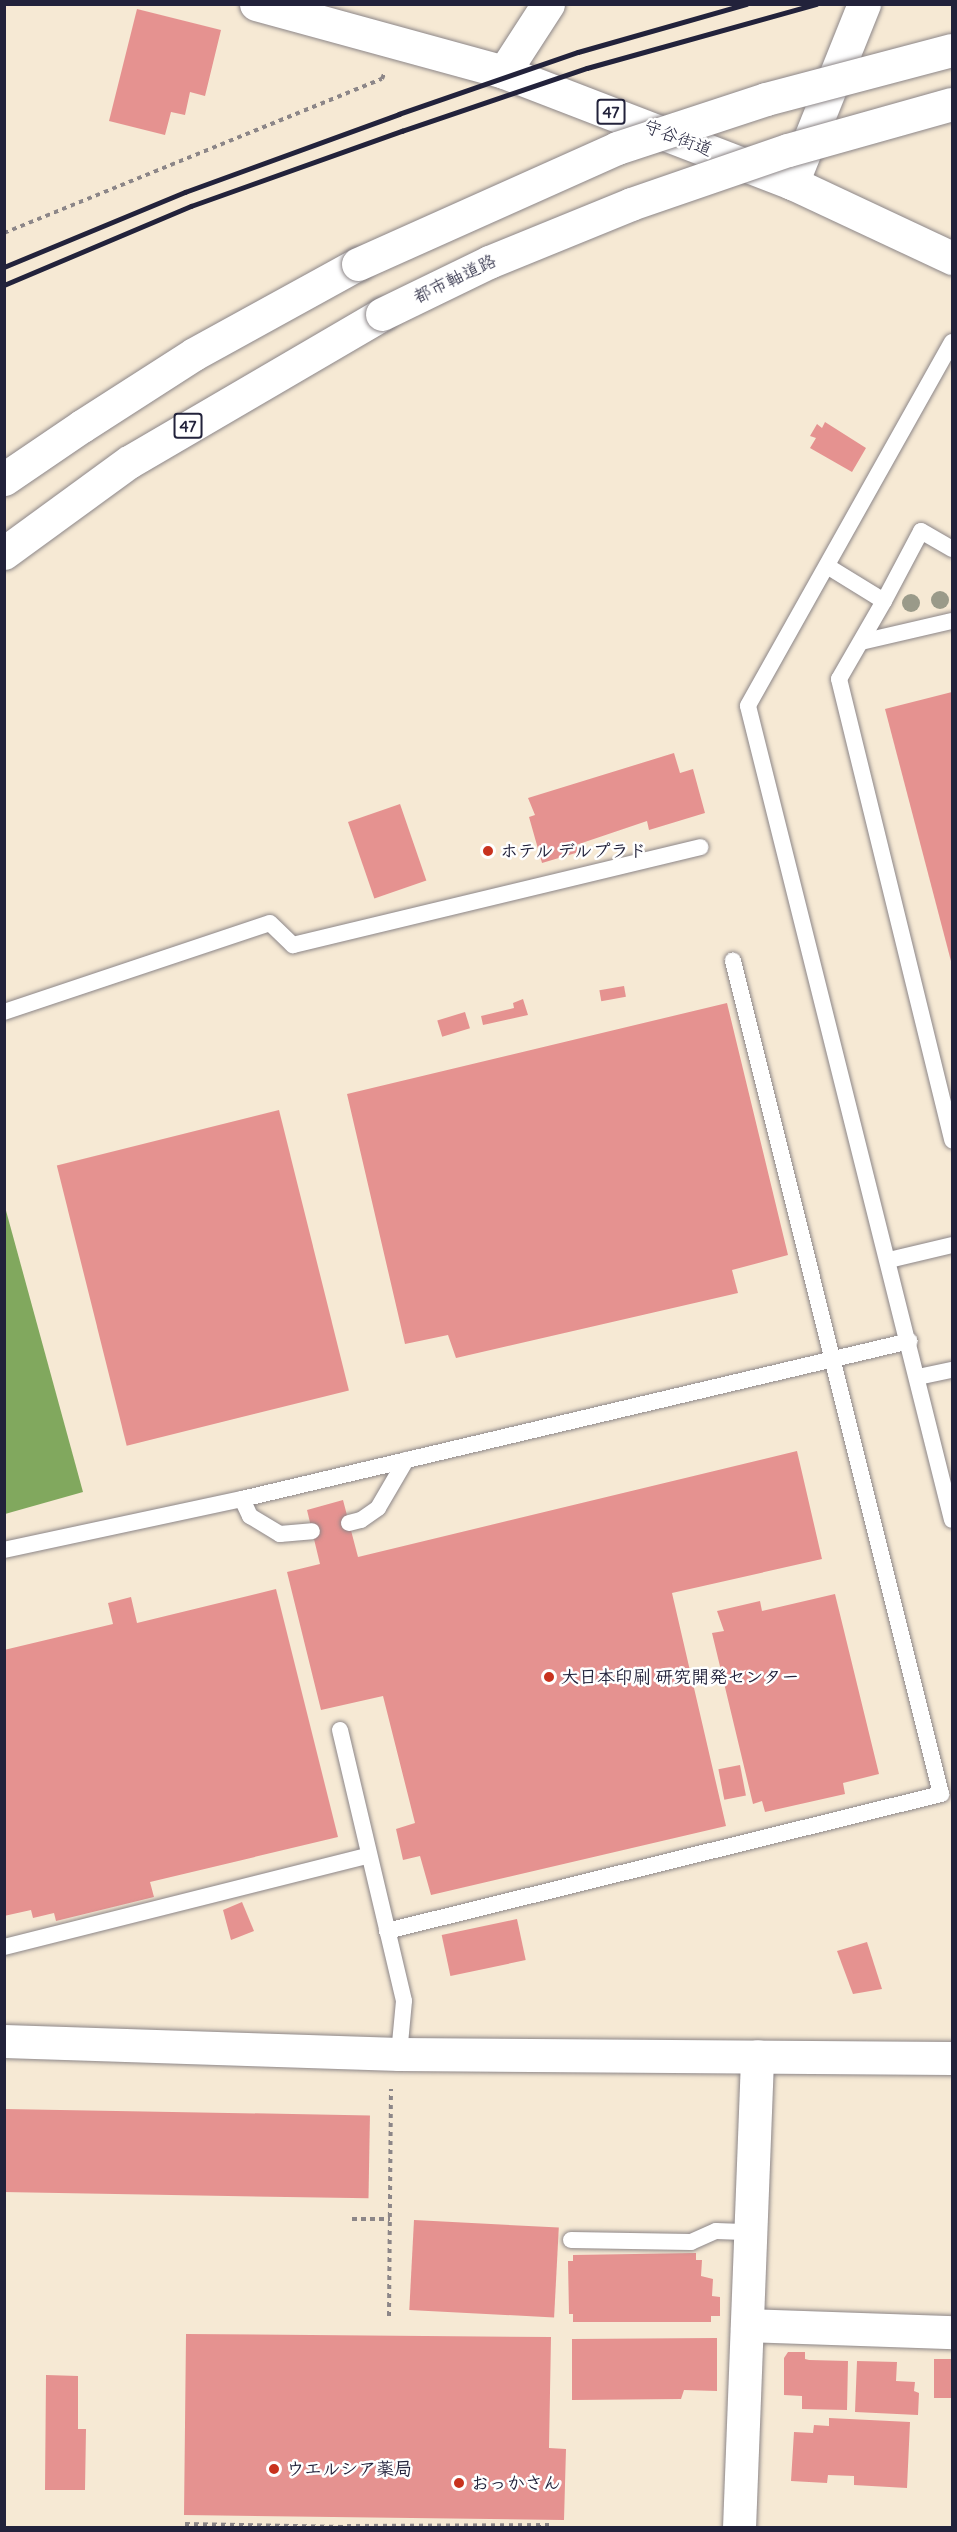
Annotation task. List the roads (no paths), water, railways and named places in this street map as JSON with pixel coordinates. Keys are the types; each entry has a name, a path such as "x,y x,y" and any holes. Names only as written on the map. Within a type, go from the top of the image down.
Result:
{"main road":[{"name":"守谷街道","path":"256,4 504,72 792,183 952,258"},
{"path":"504,72 548,4"},
{"path":"792,183 864,4"},
{"name":"47","path":"4,479 194,354 358,264 617,148 766,99 952,50"},
{"name":"都市軸道路","path":"4,554 129,462 382,314 489,262 631,204 788,150 952,104"},
{"path":"4,2041 399,2054 952,2058"},
{"path":"739,2528 758,2056"},
{"path":"747,2325 952,2332"}],"lane":[{"path":"952,342 748,706 910,1341 952,1520"},
{"path":"952,549 921,531 839,679 952,1140"},
{"path":"826,566 884,601"},
{"path":"861,642 952,621"},
{"path":"4,1012 270,923 293,945 699,847"},
{"path":"387,1931 941,1794 733,961"},
{"path":"889,1260 952,1245"},
{"path":"4,1550 243,1499 910,1341"},
{"path":"918,1377 952,1370"},
{"path":"349,1523 361,1520 378,1508 406,1461"},
{"path":"243,1499 250,1516 280,1534 312,1531"},
{"path":"340,1730 404,2001 399,2054"},
{"path":"4,1947 369,1855"},
{"path":"571,2240 691,2242 716,2231 751,2232"}],"railway":[{"path":"4,267 185,192 399,114 578,52 746,4"},
{"path":"4,285 191,206 402,131 587,68 816,4"}],"place":[{"name":"ホテル デルプラド","path":"488,851"},
{"name":"大日本印刷 研究開発センター","path":"549,1677"},
{"name":"ウエルシア薬局","path":"274,2469"},
{"name":"おっかさん","path":"459,2483"}]}
